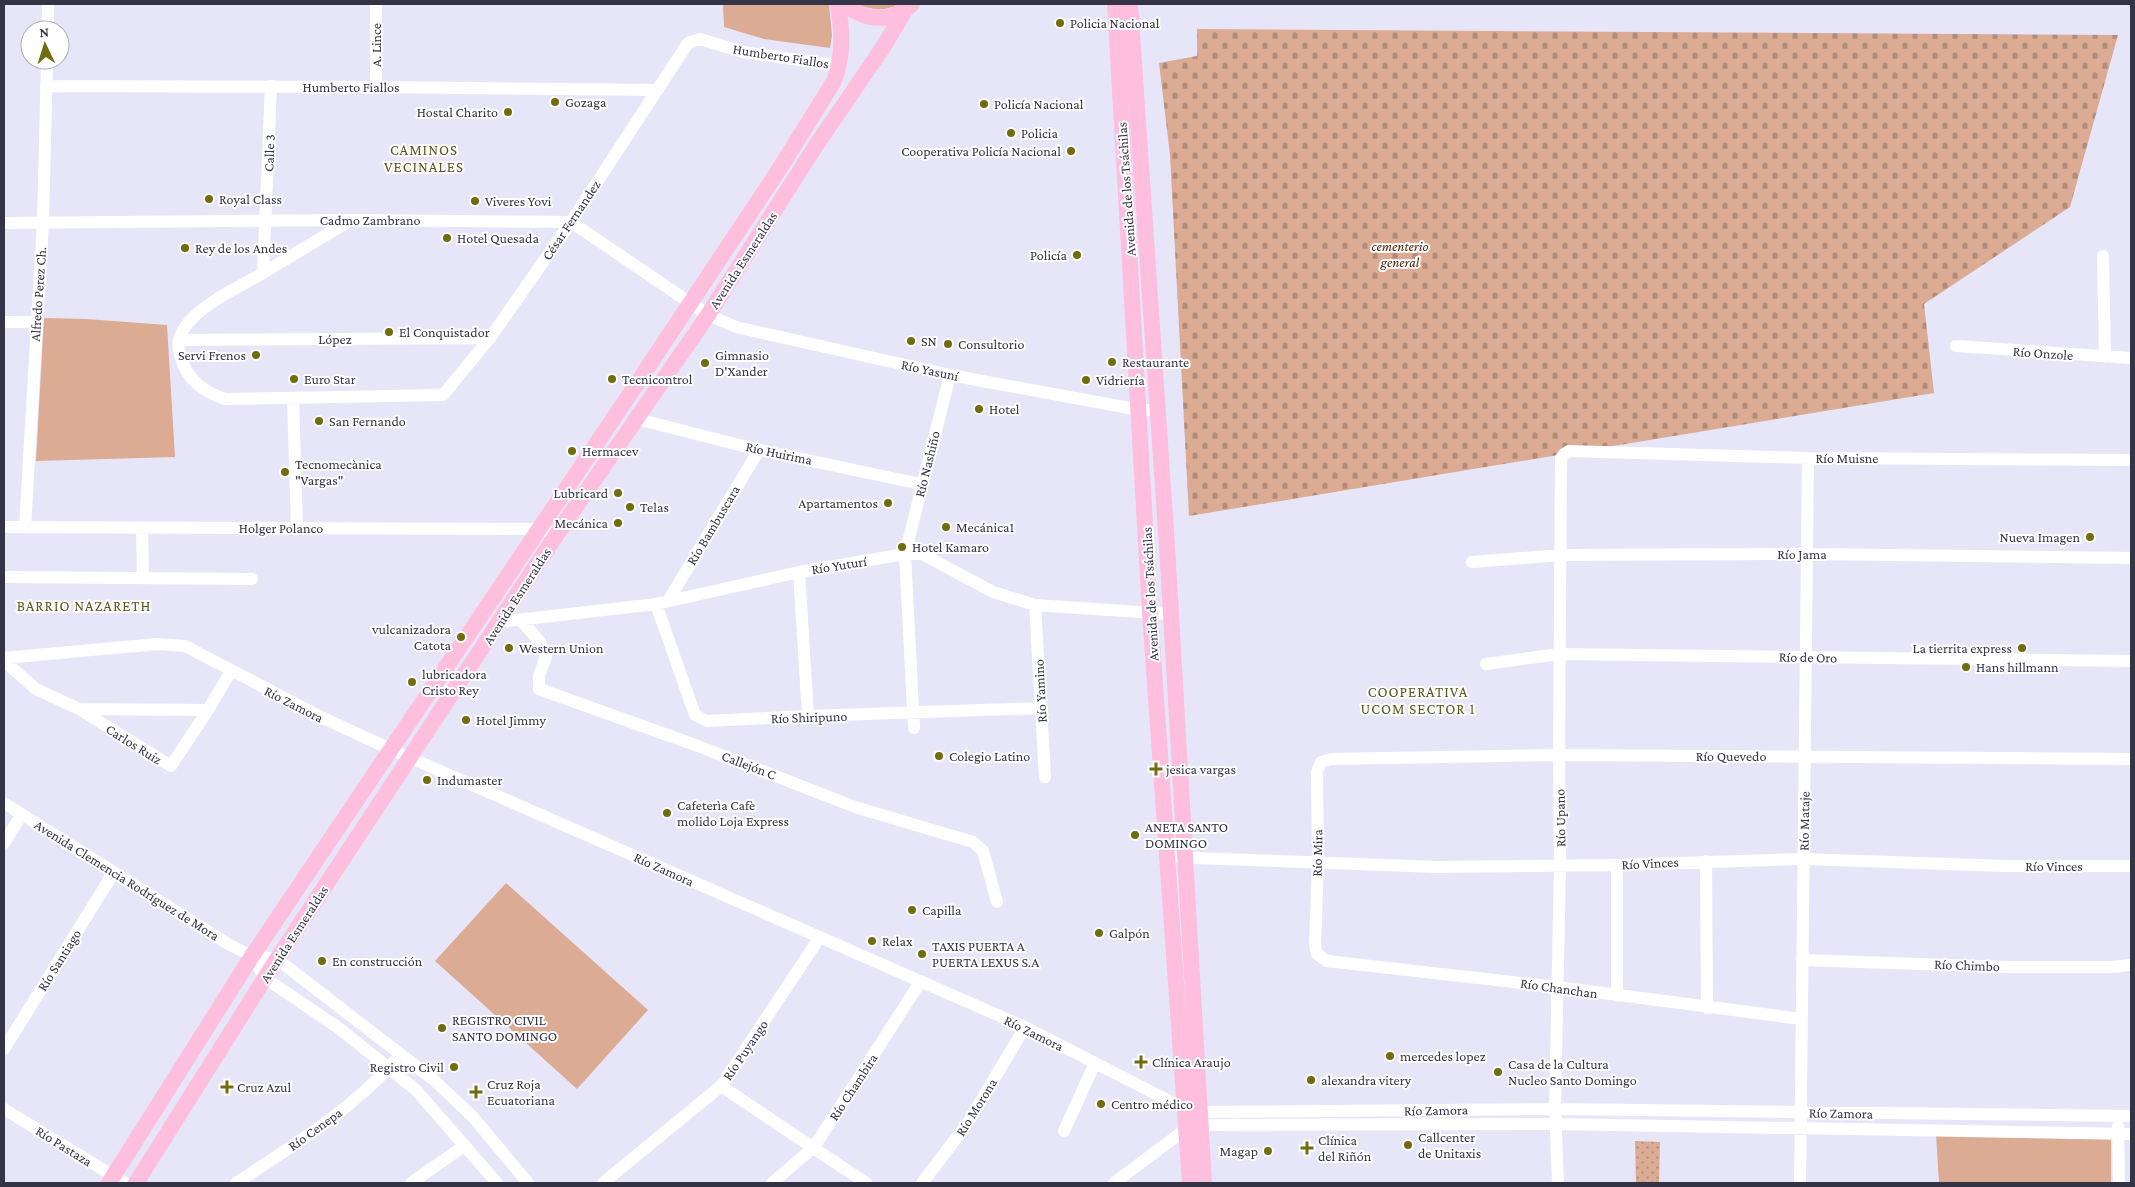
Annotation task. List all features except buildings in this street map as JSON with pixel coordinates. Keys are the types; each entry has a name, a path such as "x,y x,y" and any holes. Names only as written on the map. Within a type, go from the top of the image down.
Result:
{"main road":[{"name":"Avenida Esmeraldas","path":"115,1181 252,956 780,168 834,81 840,66 842,38 838,4"},
{"path":"846,4 856,13 872,18 888,18 908,8"},
{"name":"Avenida de los Tsáchilas","path":"1115,4 1140,410 1150,613 1168,857 1193,1119 1204,1183"},
{"name":"Avenida de los Tsáchilas","path":"1130,4 1156,410 1167,546 1169,614 1185,857 1193,1119 1190,1183"},
{"name":"Avenida Esmeraldas","path":"136,1183 277,959 409,757 557,534 708,315 815,147 908,8"}],"street":[{"path":"48,4 48,20"},
{"name":"A. Lince","path":"376,4 376,86"},
{"name":"Humberto Fiallos","path":"693,41 700,39 743,52 840,66"},
{"name":"César Fernandez","path":"293,398 443,395 490,338 570,222 688,43 693,41"},
{"name":"Alfredo Perez Ch.","path":"25,527 43,222 47,70"},
{"name":"Humberto Fiallos","path":"46,86 376,86 656,90"},
{"name":"Calle 3","path":"263,274 271,86"},
{"name":"Cadmo Zambrano","path":"4,223 266,220 570,222"},
{"path":"297,528 293,398 225,400 209,394 194,383 186,369 179,354 179,340 185,326 199,312 352,220"},
{"path":"570,222 708,315"},
{"path":"2103,256 2105,357"},
{"name":"Río Yasuní","path":"708,315 736,327 950,375 1140,410 1156,410"},
{"path":"4,322 36,322"},
{"name":"López","path":"179,340 490,338"},
{"name":"Río Onzole","path":"1956,346 2131,358"},
{"name":"Río Nashiño","path":"914,728 905,554 921,484 950,375"},
{"name":"Río Huirima","path":"637,419 759,450 921,484"},
{"name":"Río Bambuscara","path":"662,602 759,450"},
{"name":"Río Muisne","path":"1564,454 1569,451 1808,458 2131,460"},
{"name":"Río Upano","path":"1558,1183 1555,1108 1560,865 1559,654 1561,458 1564,454"},
{"name":"Río Mataje","path":"1800,1183 1808,458"},
{"name":"Holger Polanco","path":"4,527 538,529 557,534"},
{"path":"142,527 143,578"},
{"name":"Río Yuturí","path":"500,622 662,602 799,572 905,554 922,554 993,592 1035,605 1169,614"},
{"name":"Río Jama","path":"1472,562 1561,555 1807,554 2131,558"},
{"path":"799,572 808,716"},
{"path":"4,577 252,579"},
{"name":"Río Shiripuno","path":"662,602 696,716 700,720 707,722 808,716 914,714 1042,708"},
{"name":"Río Yamino","path":"1035,605 1045,777"},
{"name":"Callejón C","path":"521,620 540,642 546,656 539,676 538,689 770,772 858,808 973,842 982,851 997,902"},
{"name":"Río Zamora","path":"4,660 157,644 184,646 320,717 390,749 1025,1026 1193,1119 2131,1134"},
{"name":"Río de Oro","path":"1486,664 1559,654 2131,661"},
{"name":"Carlos Ruiz","path":"4,660 36,689 78,709 171,766 208,710 230,671"},
{"path":"78,709 208,710"},
{"name":"Río Quevedo","path":"1331,759 1559,755 2131,759"},
{"name":"Río Mira","path":"1317,954 1314,946 1318,863 1317,772 1321,762 1331,759"},
{"name":"Avenida Clemencia Rodríguez de Mora","path":"4,803 228,944 252,956 277,959"},
{"path":"4,843 22,814"},
{"name":"Río Vinces","path":"1168,857 1437,867 1617,865 1804,859 2005,866 2131,866"},
{"path":"1706,861 1707,1008"},
{"path":"1617,865 1617,996"},
{"name":"Río Santiago","path":"4,1049 114,872"},
{"name":"Río Puyango","path":"603,1183 721,1086 820,937"},
{"name":"Río Chanchan","path":"1317,954 1327,961 1335,963 1557,987 1802,1019"},
{"path":"252,956 265,978 340,1029 390,1067 416,1090 497,1183"},
{"path":"277,959 434,1080 473,1117 528,1183"},
{"name":"Río Chimbo","path":"1802,960 2008,967 2111,967 2131,965"},
{"name":"Río Chambira","path":"772,1183 814,1147 921,981"},
{"name":"Río Morona","path":"922,1183 967,1124 1025,1026"},
{"name":"Río Cenepa","path":"236,1183 318,1129 354,1100 402,1054"},
{"path":"1064,1131 1095,1064"},
{"path":"721,1086 866,1183"},
{"path":"442,1118 458,1103"},
{"name":"Río Zamora","path":"1193,1119 1555,1108 2131,1116"},
{"name":"Río Pastaza","path":"4,1109 115,1181"},
{"path":"2117,1116 2119,1183"},
{"path":"1114,1183 1193,1119"},
{"path":"411,1183 464,1146"}],"green space":[{"path":"723,4 829,4 832,36 830,48 764,39 724,27"},
{"path":"857,4 899,4 878,9"},
{"name":"cementerio general","path":"1197,29 2118,35 2070,207 1924,304 1934,393 1189,516 1170,155 1159,63 1197,56"},
{"path":"44,318 167,325 175,457 36,461"},
{"path":"506,883 648,1010 577,1089 435,961"},
{"path":"1936,1134 2111,1137 2111,1183 1939,1183"},
{"path":"1635,1141 1660,1142 1659,1183 1636,1183"}],"place":[{"name":"Policia Nacional","path":"1060,23"},
{"name":"Gozaga","path":"555,102"},
{"name":"Policía Nacional","path":"984,104"},
{"name":"Hostal Charito","path":"508,112"},
{"name":"Policia","path":"1011,133"},
{"name":"Cooperativa Policía Nacional","path":"1071,151"},
{"name":"Royal Class","path":"209,199"},
{"name":"Viveres Yovi","path":"475,201"},
{"name":"Hotel Quesada","path":"447,238"},
{"name":"Rey de los Andes","path":"185,248"},
{"name":"Policía","path":"1077,255"},
{"name":"El Conquistador","path":"389,332"},
{"name":"SN","path":"911,341"},
{"name":"Consultorio","path":"948,344"},
{"name":"Servi Frenos","path":"256,355"},
{"name":"Restaurante","path":"1112,362"},
{"name":"Gimnasio D'Xander","path":"705,363"},
{"name":"Euro Star","path":"294,379"},
{"name":"Tecnicontrol","path":"612,379"},
{"name":"Vidriería","path":"1086,380"},
{"name":"Hotel","path":"979,409"},
{"name":"San Fernando","path":"319,421"},
{"name":"Hermacev","path":"572,451"},
{"name":"Tecnomecànica \"Vargas\"","path":"285,472"},
{"name":"Lubricard","path":"618,493"},
{"name":"Apartamentos","path":"888,503"},
{"name":"Telas","path":"630,507"},
{"name":"Mecánica","path":"618,523"},
{"name":"Mecánica1","path":"946,527"},
{"name":"Nueva Imagen","path":"2090,537"},
{"name":"Hotel Kamaro","path":"902,547"},
{"name":"vulcanizadora Catota","path":"461,637"},
{"name":"Western Union","path":"509,648"},
{"name":"La tierrita express","path":"2022,648"},
{"name":"Hans hillmann","path":"1966,667"},
{"name":"lubricadora Cristo Rey","path":"412,682"},
{"name":"Hotel Jimmy","path":"466,720"},
{"name":"Colegio Latino","path":"939,756"},
{"name":"jesica vargas","path":"1156,769"},
{"name":"Indumaster","path":"427,780"},
{"name":"Cafeterìa Cafè molido Loja Express","path":"667,813"},
{"name":"ANETA SANTO DOMINGO","path":"1135,835"},
{"name":"Capilla","path":"912,910"},
{"name":"Galpón","path":"1099,933"},
{"name":"Relax","path":"872,941"},
{"name":"TAXIS PUERTA A PUERTA LEXUS S.A","path":"922,954"},
{"name":"En construcción","path":"322,961"},
{"name":"REGISTRO CIVIL SANTO DOMINGO","path":"442,1028"},
{"name":"mercedes lopez","path":"1390,1056"},
{"name":"Clínica Araujo","path":"1141,1062"},
{"name":"Registro Civil","path":"454,1067"},
{"name":"Casa de la Cultura Nucleo Santo Domingo","path":"1498,1072"},
{"name":"alexandra vitery","path":"1311,1080"},
{"name":"Cruz Azul","path":"227,1087"},
{"name":"Cruz Roja Ecuatoriana","path":"476,1092"},
{"name":"Centro médico","path":"1101,1104"},
{"name":"Callcenter de Unitaxis","path":"1408,1145"},
{"name":"Clínica del Riñón","path":"1307,1148"},
{"name":"Magap","path":"1268,1151"}],"district":[{"name":"CAMINOS VECINALES","path":"424,158"},
{"name":"BARRIO NAZARETH","path":"84,606"},
{"name":"COOPERATIVA UCOM SECTOR 1","path":"1418,700"}]}
